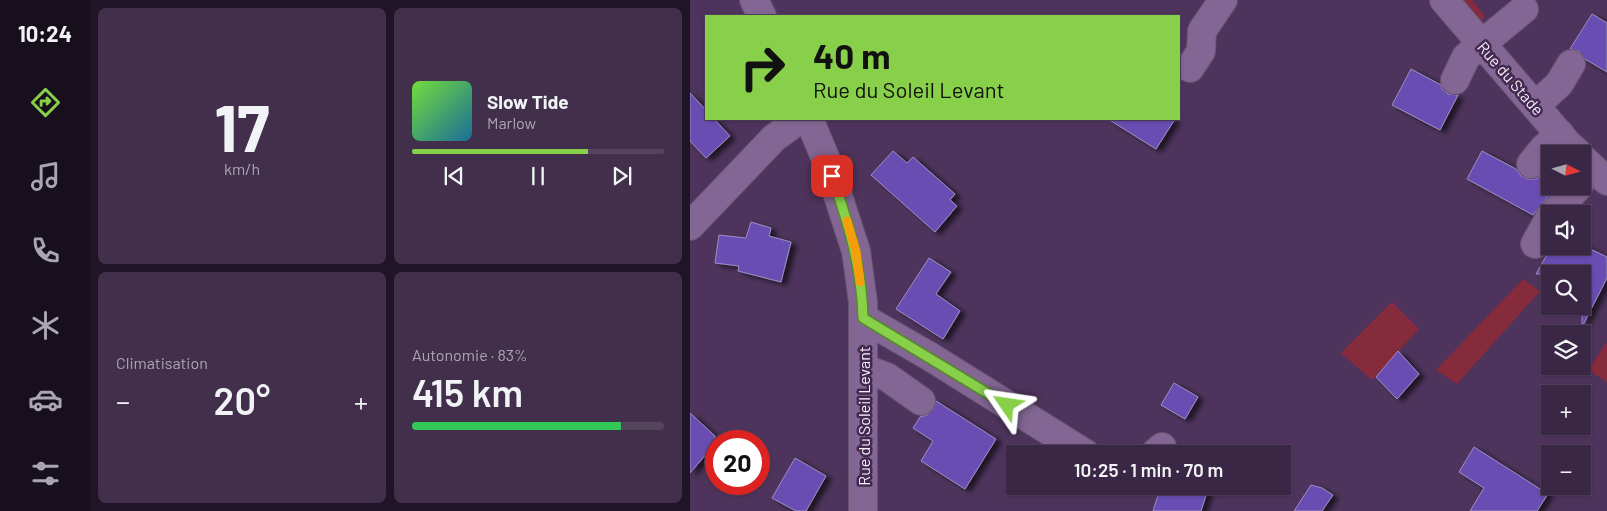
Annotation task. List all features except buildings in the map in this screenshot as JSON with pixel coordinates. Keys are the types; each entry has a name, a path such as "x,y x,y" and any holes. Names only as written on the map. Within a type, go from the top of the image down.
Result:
{"street":[{"path":"754,0 762,15"},
{"path":"1190,68 1201,51 1202,31 1223,0"},
{"name":"Rue du Stade","path":"1444,0 1568,145"},
{"path":"1454,80 1466,57 1524,9"},
{"path":"1535,106 1559,84 1571,64"},
{"path":"690,226 774,138 799,120"},
{"name":"Rue du Soleil Levant","path":"809,120 827,162 856,251 863,318 863,511"},
{"path":"1531,164 1544,148 1560,134"},
{"path":"1560,205 1569,195"},
{"path":"1535,244 1541,233"},
{"path":"863,318 929,356 1072,445"},
{"path":"863,368 887,377 921,400"}],"shaded area":[{"path":"1461,0 1472,0 1485,16 1479,22"},
{"path":"1523,279 1540,291 1457,384 1436,370"},
{"path":"1392,302 1419,329 1372,380 1341,353"},
{"path":"1606,343 1607,382 1591,372 1591,366"}],"slow traffic":[{"path":"847,221 856,251 860,282"}],"route":[{"path":"832,176 856,251 863,318 929,356 1007,405"}]}
